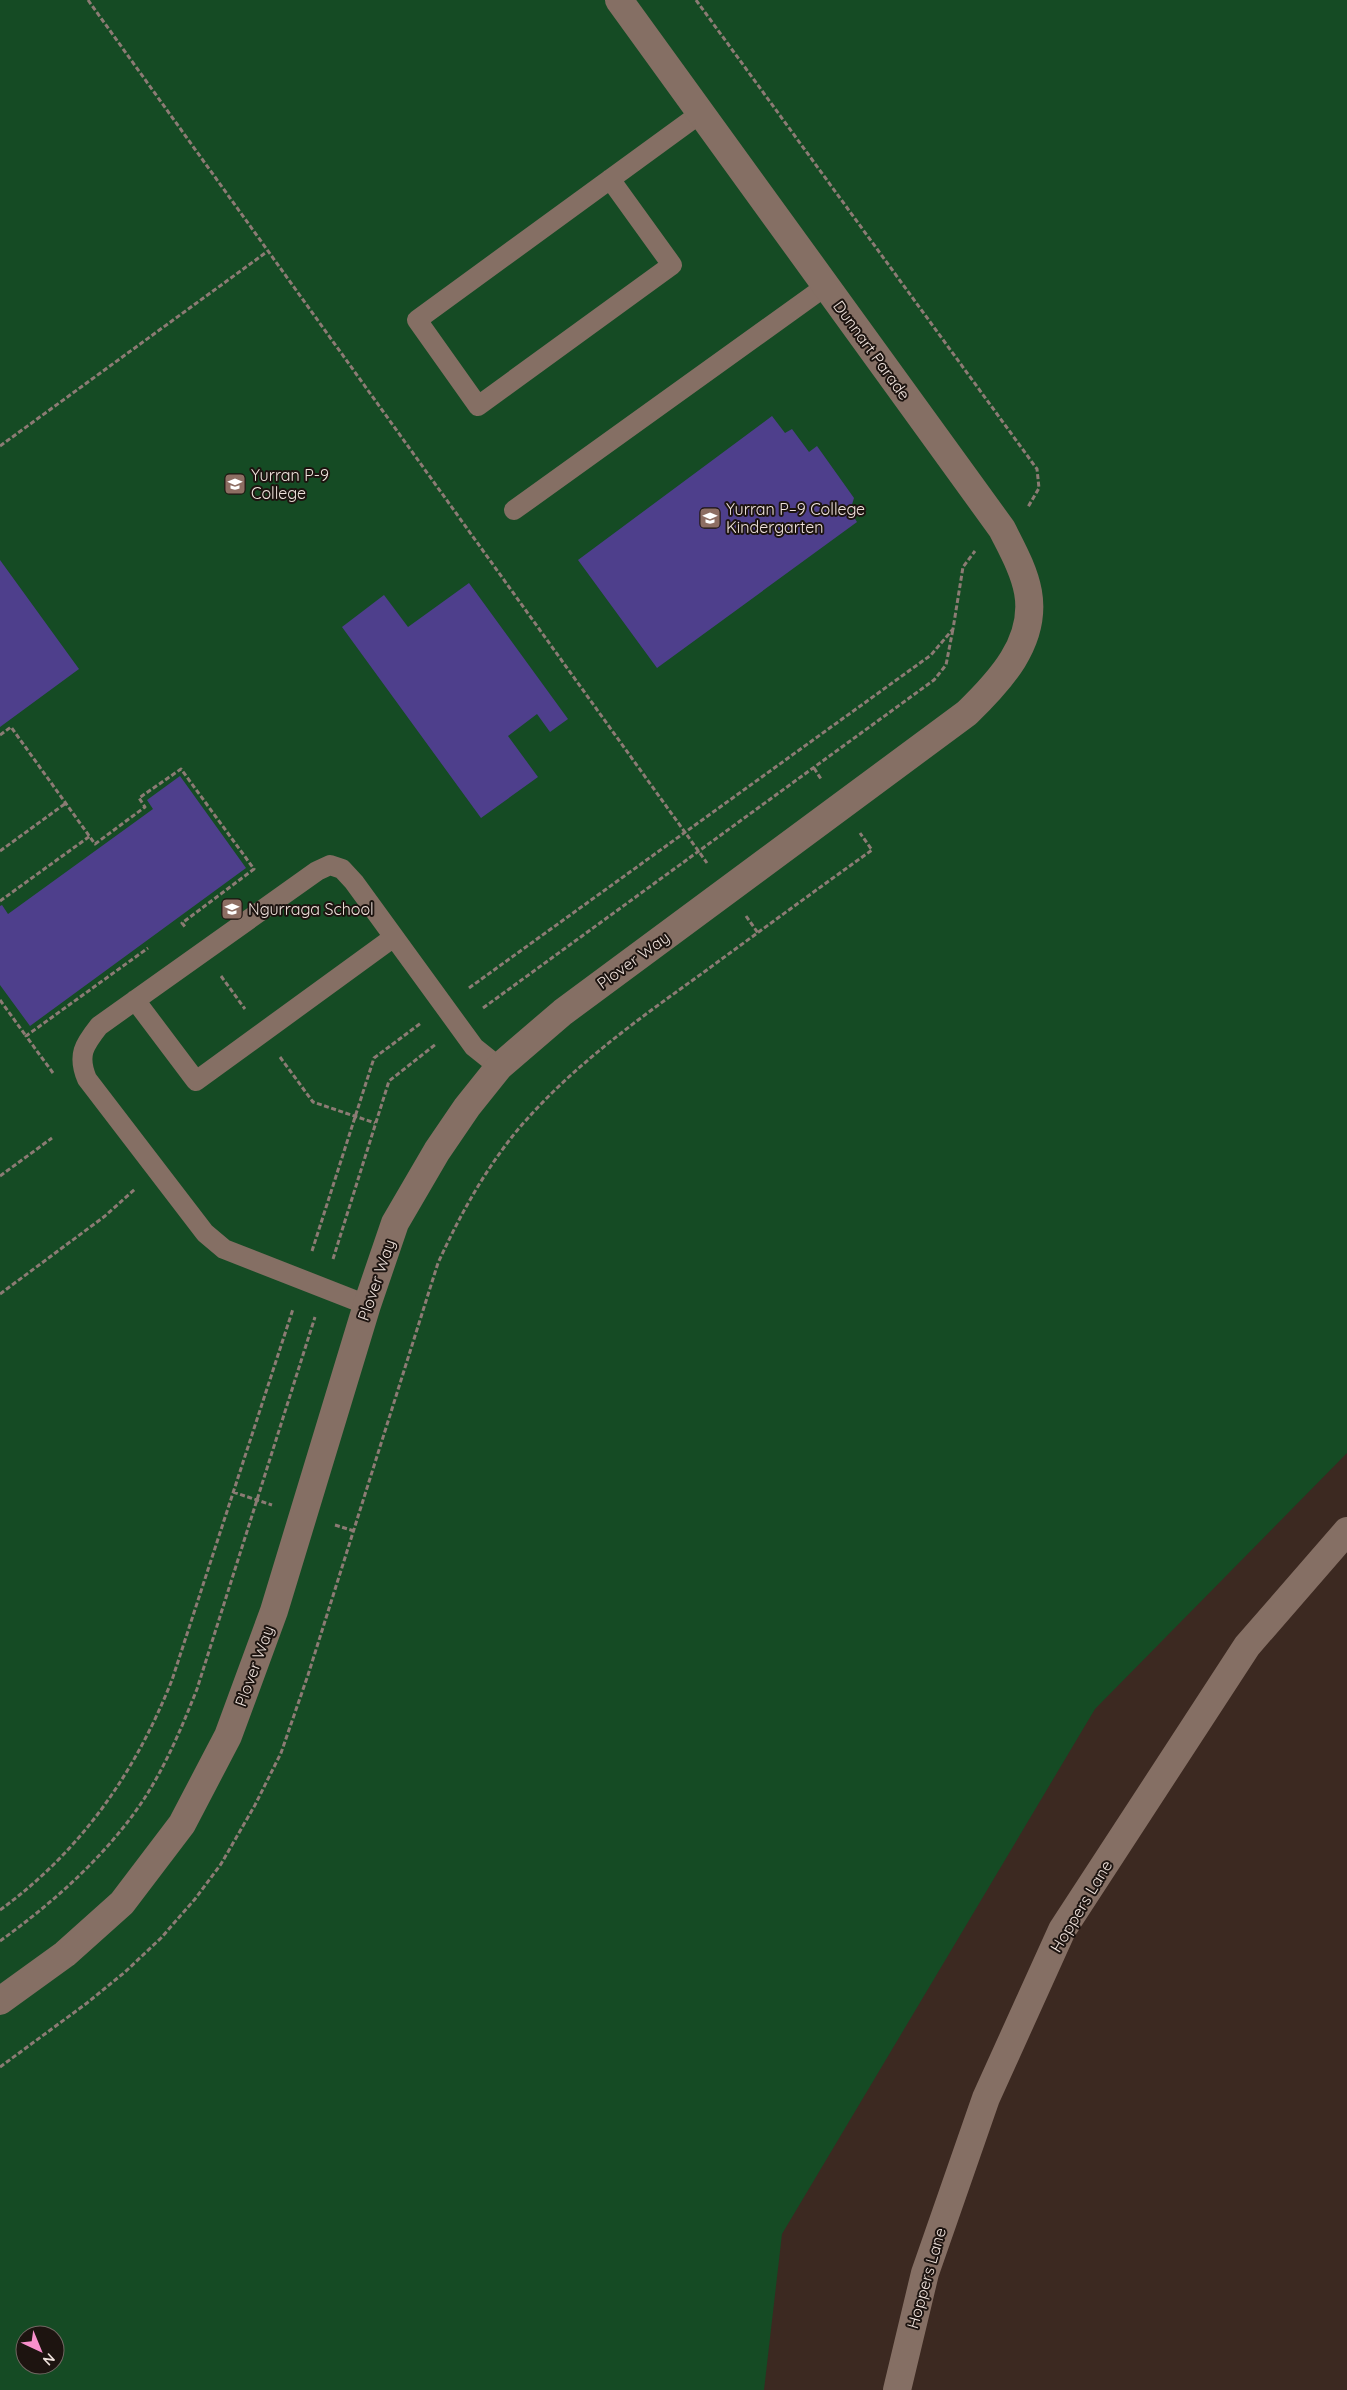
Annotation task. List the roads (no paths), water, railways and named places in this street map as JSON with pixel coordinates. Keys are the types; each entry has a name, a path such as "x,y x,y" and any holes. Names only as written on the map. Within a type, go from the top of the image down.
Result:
{"street":[{"name":"Dunnart Parade","path":"619,0 1002,529 1019,562 1028,593 1028,626 1016,656 996,685 967,713"},
{"name":"Plover Way","path":"0,2001 66,1954 122,1903 182,1824 228,1736 274,1611 367,1305 395,1223 437,1151 467,1107 499,1067 563,1012 967,713"},
{"name":"Hoppers Lane","path":"897,2390 925,2273 986,2098 1062,1930 1247,1646 1347,1531"}],"lane":[{"path":"610,180 672,265 478,406 417,320 701,113"},
{"path":"514,510 826,286"},
{"path":"367,1305 224,1249 205,1233 86,1079 81,1064 85,1044 99,1026 317,871 330,866 342,870 354,882 474,1047 499,1067"},
{"path":"135,1000 196,1081 394,938"}],"place":[{"name":"Yurran P-9 College","path":"235,484"},
{"name":"Yurran P–9 College Kindergarten","path":"710,518"},
{"name":"Ngurraga School","path":"232,909"}]}
